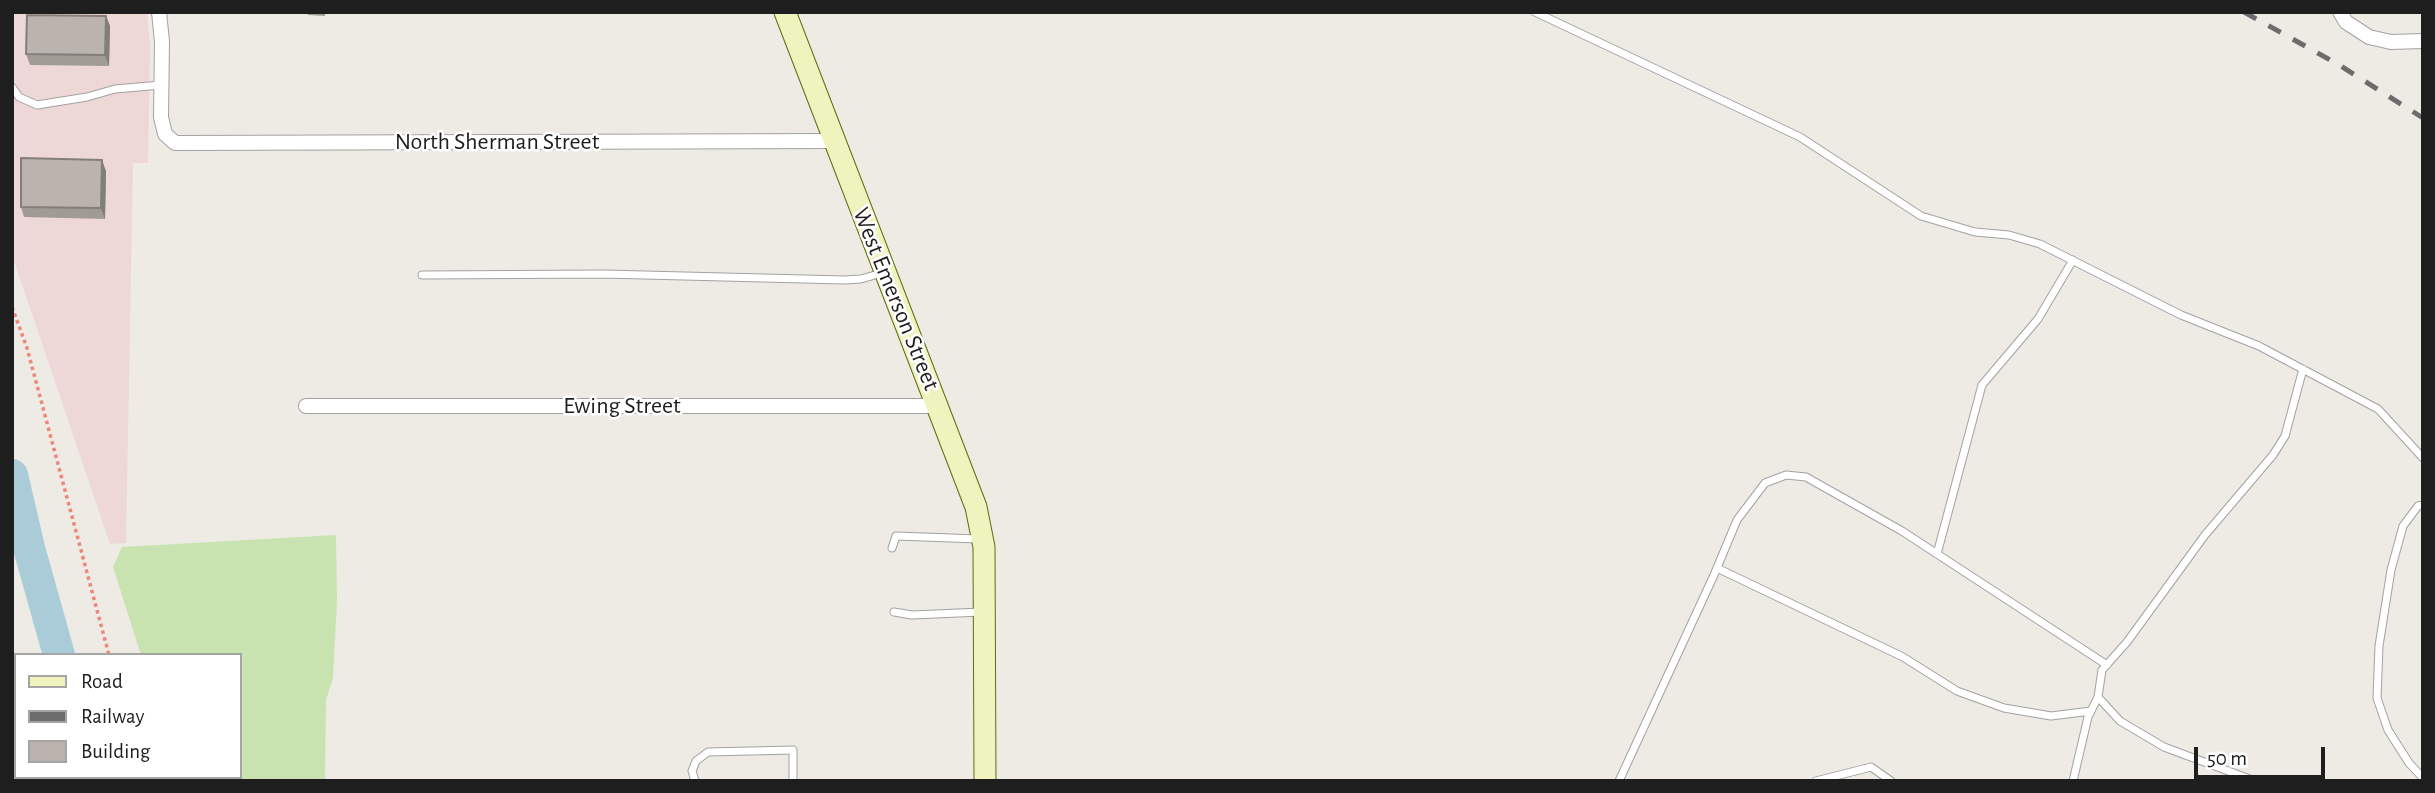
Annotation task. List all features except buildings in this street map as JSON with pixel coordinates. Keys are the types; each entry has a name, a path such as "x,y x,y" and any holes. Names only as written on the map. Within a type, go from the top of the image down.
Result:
{"street":[{"path":"159,12 162,42 160,85"},
{"name":"West Emerson Street","path":"785,12 976,507 983,539 985,781"},
{"path":"2343,17 2359,33 2379,40 2423,41"},
{"name":"North Sherman Street","path":"160,85 161,117 165,134 175,143 833,141"},
{"name":"Ewing Street","path":"306,406 938,406"}],"lane":[{"path":"1535,12 1800,137 1921,216 1975,232 2009,235 2040,244 2181,315 2259,346 2378,409 2423,458"},
{"path":"12,87 19,97 37,105 115,89 160,85"},
{"path":"1937,554 1982,385 2038,319 2073,260"},
{"path":"422,275 604,274 844,280 861,279 886,272"},
{"path":"2073,781 2091,711 2098,697 2102,670 2127,642 2205,535 2273,455 2285,436 2303,369"},
{"path":"1619,781 1737,520 1765,483 1786,475 1806,477 1902,531 2107,665"},
{"path":"2423,505 2418,506 2403,526 2391,570 2379,646 2377,698 2388,730 2409,763 2423,778"},
{"path":"892,548 897,536 983,539"},
{"path":"1717,568 1903,657 1957,691 2004,708 2051,716 2091,711"},
{"path":"894,612 912,615 985,601"},
{"path":"2098,697 2120,721 2164,747 2255,781"},
{"path":"695,781 692,771 696,761 708,752 793,750 793,781"},
{"path":"1816,781 1871,768 1891,781"}],"path":[{"path":"12,307 27,348 108,653"}],"shaded area":[{"path":"12,12 147,12 150,46 148,163 133,163 126,543 110,544 12,255"}],"green space":[{"path":"336,535 337,601 333,678 326,700 325,781 181,781 242,779 242,653 140,653 113,567 122,547"}],"waterway":[{"path":"12,475 58,653"}],"railway":[{"path":"2244,12 2341,66 2423,118"}]}
